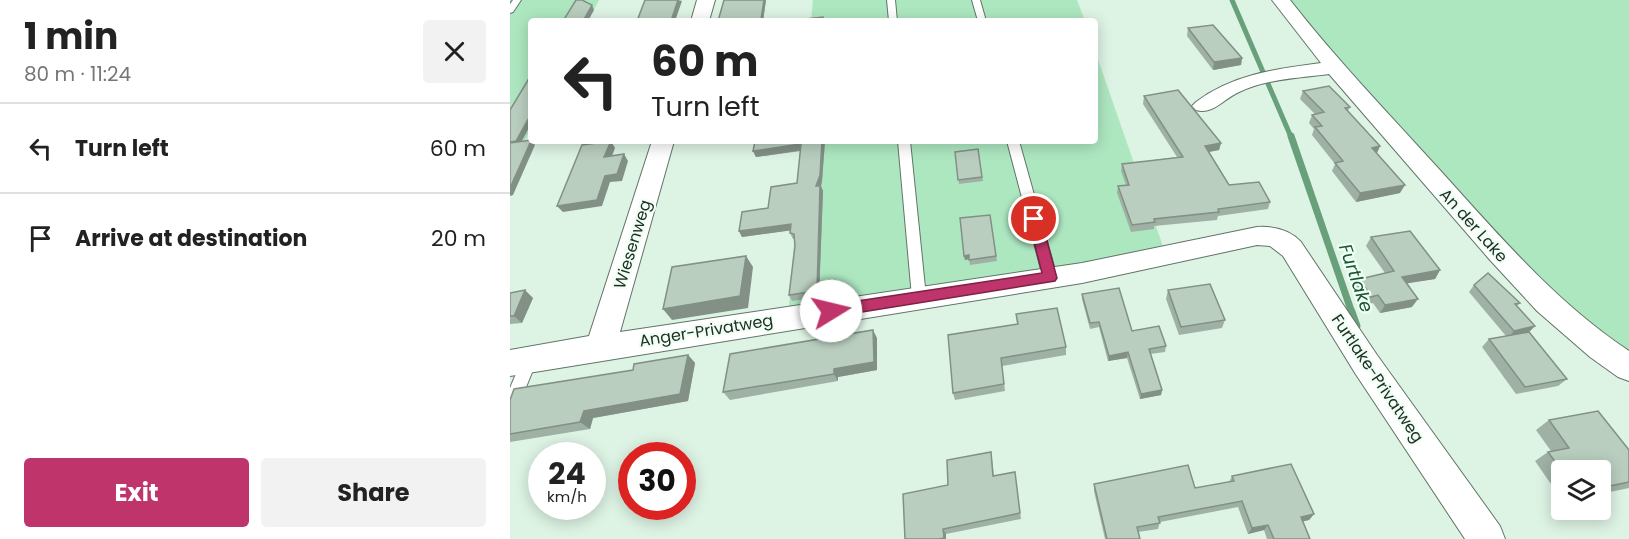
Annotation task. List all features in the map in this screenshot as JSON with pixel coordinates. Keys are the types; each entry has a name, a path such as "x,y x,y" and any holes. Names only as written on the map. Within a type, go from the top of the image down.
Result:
{"street":[{"path":"700,18 706,0"},
{"name":"An der Lake","path":"1281,0 1334,67 1527,284 1575,328 1629,368"},
{"path":"1203,106 1227,88 1278,76 1334,67"},
{"name":"Wiesenweg","path":"601,346 662,144"},
{"name":"Anger-Privatweg","path":"520,361 601,346 1050,278 1257,236"},
{"name":"Furtlake-Privatweg","path":"1257,236 1276,237 1290,246 1366,364 1488,539"}],"lane":[{"path":"510,10 517,0"},
{"path":"891,0 893,18"},
{"path":"976,0 981,18"},
{"path":"904,144 919,297"},
{"path":"1014,144 1050,278"},
{"path":"510,407 520,361"}],"green space":[{"path":"510,0 599,0 590,18 528,18 528,134 510,167"},
{"path":"813,0 1077,0 1084,18 811,18"},
{"path":"1287,0 1629,0 1629,358 1512,256"},
{"path":"1098,60 1166,255 788,318 802,144 1098,144"}],"building":[{"path":"576,0 592,5 585,18 565,18"},
{"path":"645,0 678,0 672,18 638,18"},
{"path":"724,0 764,0 761,18 719,18"},
{"path":"1213,25 1242,58 1214,62 1188,28"},
{"path":"528,80 528,119 516,141 510,142 510,110"},
{"path":"1329,86 1350,107 1345,108 1380,146 1372,148 1405,185 1360,193 1335,163 1343,161 1315,127 1322,126 1312,115 1324,112 1303,91"},
{"path":"1178,90 1221,143 1205,146 1229,185 1259,182 1270,202 1218,209 1219,212 1154,219 1155,222 1132,225 1118,186 1129,185 1122,164 1183,157 1144,96"},
{"path":"528,140 530,144 510,188 510,143"},
{"path":"610,144 604,157 624,154 617,174 605,176 597,200 557,206 582,145"},
{"path":"754,144 801,144 753,151"},
{"path":"801,144 822,144 820,175 816,186 820,186 817,291 789,295 795,246 794,234 790,233 791,224 739,231 742,212 768,208 771,187 797,183"},
{"path":"978,149 982,177 958,180 955,152"},
{"path":"990,215 996,256 969,260 969,255 964,256 960,218"},
{"path":"1410,231 1440,270 1402,277 1418,299 1385,305 1378,295 1371,297 1360,279 1394,271 1371,237"},
{"path":"746,256 740,296 663,309 672,267"},
{"path":"1488,273 1520,303 1515,304 1535,326 1514,331 1474,285"},
{"path":"1210,284 1225,320 1181,327 1168,290"},
{"path":"1119,288 1132,331 1159,326 1166,346 1149,349 1162,390 1141,394 1128,352 1109,356 1099,322 1090,323 1082,294"},
{"path":"525,290 514,316 510,316 510,293"},
{"path":"1057,308 1066,347 1001,358 1004,384 953,393 948,335 1018,324 1016,314"},
{"path":"873,330 874,362 834,369 834,374 723,392 730,354"},
{"path":"1529,332 1567,379 1525,387 1489,339"},
{"path":"688,355 680,394 584,411 580,422 510,434 510,400 514,389 633,370 634,364"},
{"path":"1598,411 1629,450 1629,482 1611,486 1611,460 1554,460 1548,452 1569,448 1549,420"},
{"path":"991,452 993,476 1015,472 1020,513 943,529 944,538 905,539 903,494 948,485 947,460"},
{"path":"1291,464 1314,514 1301,517 1310,539 1274,539 1268,525 1252,528 1242,501 1158,517 1160,523 1137,527 1140,539 1107,539 1094,484 1188,465 1195,488 1234,481 1232,476"}],"waterway":[{"name":"Furtlake","path":"1232,0 1291,137"},
{"name":"Furtlake","path":"1291,136 1352,313"},
{"name":"Furtlake","path":"1351,312 1356,326"}],"route":[{"path":"831,311 1050,278 1034,219"}]}
